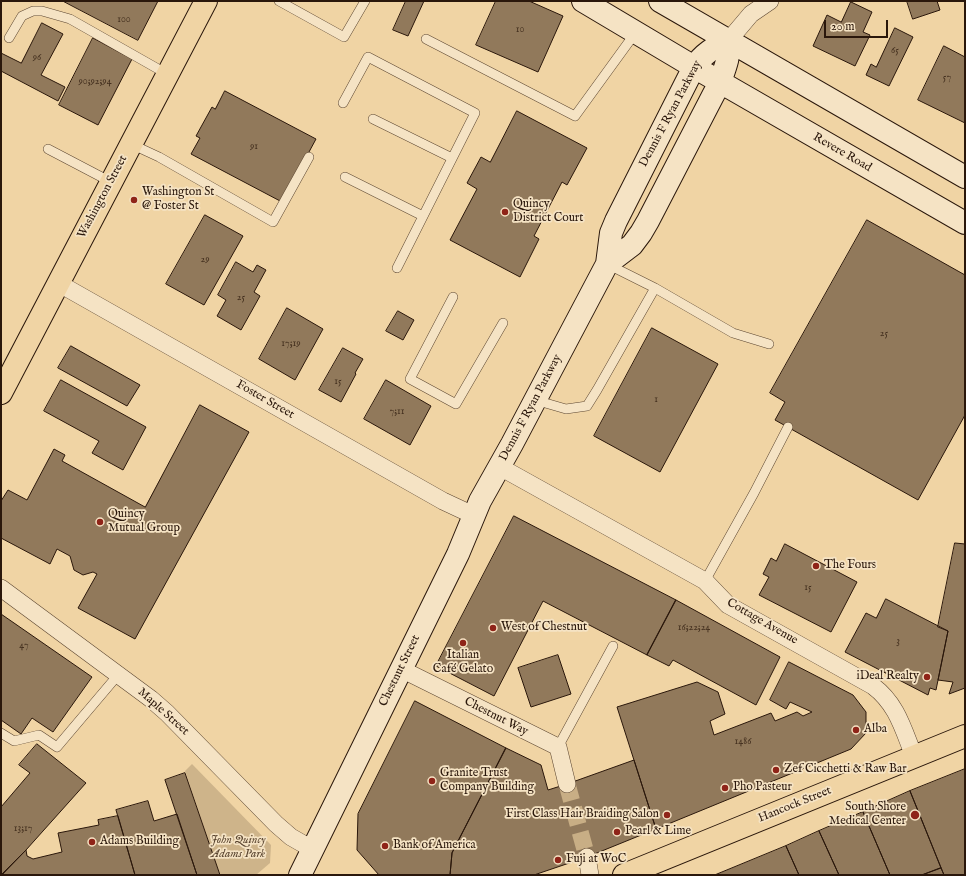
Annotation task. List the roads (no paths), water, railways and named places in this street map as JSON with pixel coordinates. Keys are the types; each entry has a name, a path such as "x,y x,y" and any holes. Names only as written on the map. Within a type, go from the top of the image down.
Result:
{"main road":[{"name":"Washington Street","path":"1,392 206,1"},
{"name":"Hancock Street","path":"624,875 965,736"}],"street":[{"name":"Revere Road","path":"583,1 694,67 965,223"},
{"path":"660,1 965,177"},
{"path":"729,40 751,14 770,1"},
{"name":"Dennis F Ryan Parkway","path":"500,467 607,264 611,233 616,221 694,67 708,51 729,40 728,57 720,82 641,233 632,245 607,264"},
{"name":"Foster Street","path":"58,283 436,497 454,507 474,515"},
{"name":"Chestnut Street","path":"300,875 458,554 474,515 500,467"},
{"name":"Cottage Avenue","path":"500,467 705,581 728,605 862,679 882,693 890,702 896,712 914,756"},
{"name":"Maple Street","path":"1,588 151,699 167,713 276,824 291,837 312,849"},
{"name":"Chestnut Way","path":"401,669 558,747"},
{"path":"558,747 567,784"},
{"path":"587,857 590,875"}],"lane":[{"path":"279,1 344,37 365,1"},
{"path":"8,38 22,16 33,11 42,11 70,20 167,74"},
{"path":"426,39 575,116 636,32"},
{"path":"343,102 368,57 475,113 396,268"},
{"path":"373,119 452,158"},
{"path":"131,144 159,157 273,222 310,158"},
{"path":"48,149 111,182"},
{"path":"345,177 423,216"},
{"path":"607,264 655,288 733,333 769,344"},
{"path":"536,400 566,409 587,406 655,288"},
{"path":"452,297 410,379 456,404 503,323"},
{"path":"705,581 754,493 788,427"},
{"path":"558,747 612,646"},
{"path":"1,733 14,741 39,735 57,748 118,675"}],"tunnel":[{"path":"567,784 587,857"}],"place":[{"name":"Washington St @ Foster St","path":"134,200"},
{"name":"Quincy District Court","path":"505,212"},
{"name":"Quincy Mutual Group","path":"100,522"},
{"name":"The Fours","path":"816,566"},
{"name":"West of Chestnut","path":"493,628"},
{"name":"Italian Café Gelato","path":"463,643"},
{"name":"iDeal Realty","path":"927,677"},
{"name":"Alba","path":"856,730"},
{"name":"Zef Cicchetti & Raw Bar","path":"776,770"},
{"name":"Granite Trust Company Building","path":"432,781"},
{"name":"Pho Pasteur","path":"725,788"},
{"name":"First Class Hair Braiding Salon","path":"667,815"},
{"name":"South Shore Medical Center","path":"915,815"},
{"name":"Pearl & Lime","path":"617,832"},
{"name":"Adams Building","path":"92,842"},
{"name":"Bank of America","path":"385,846"},
{"name":"Fuji at WoC","path":"558,860"}],"park label":[{"name":"John Quincy Adams Park","path":"238,848"}]}
